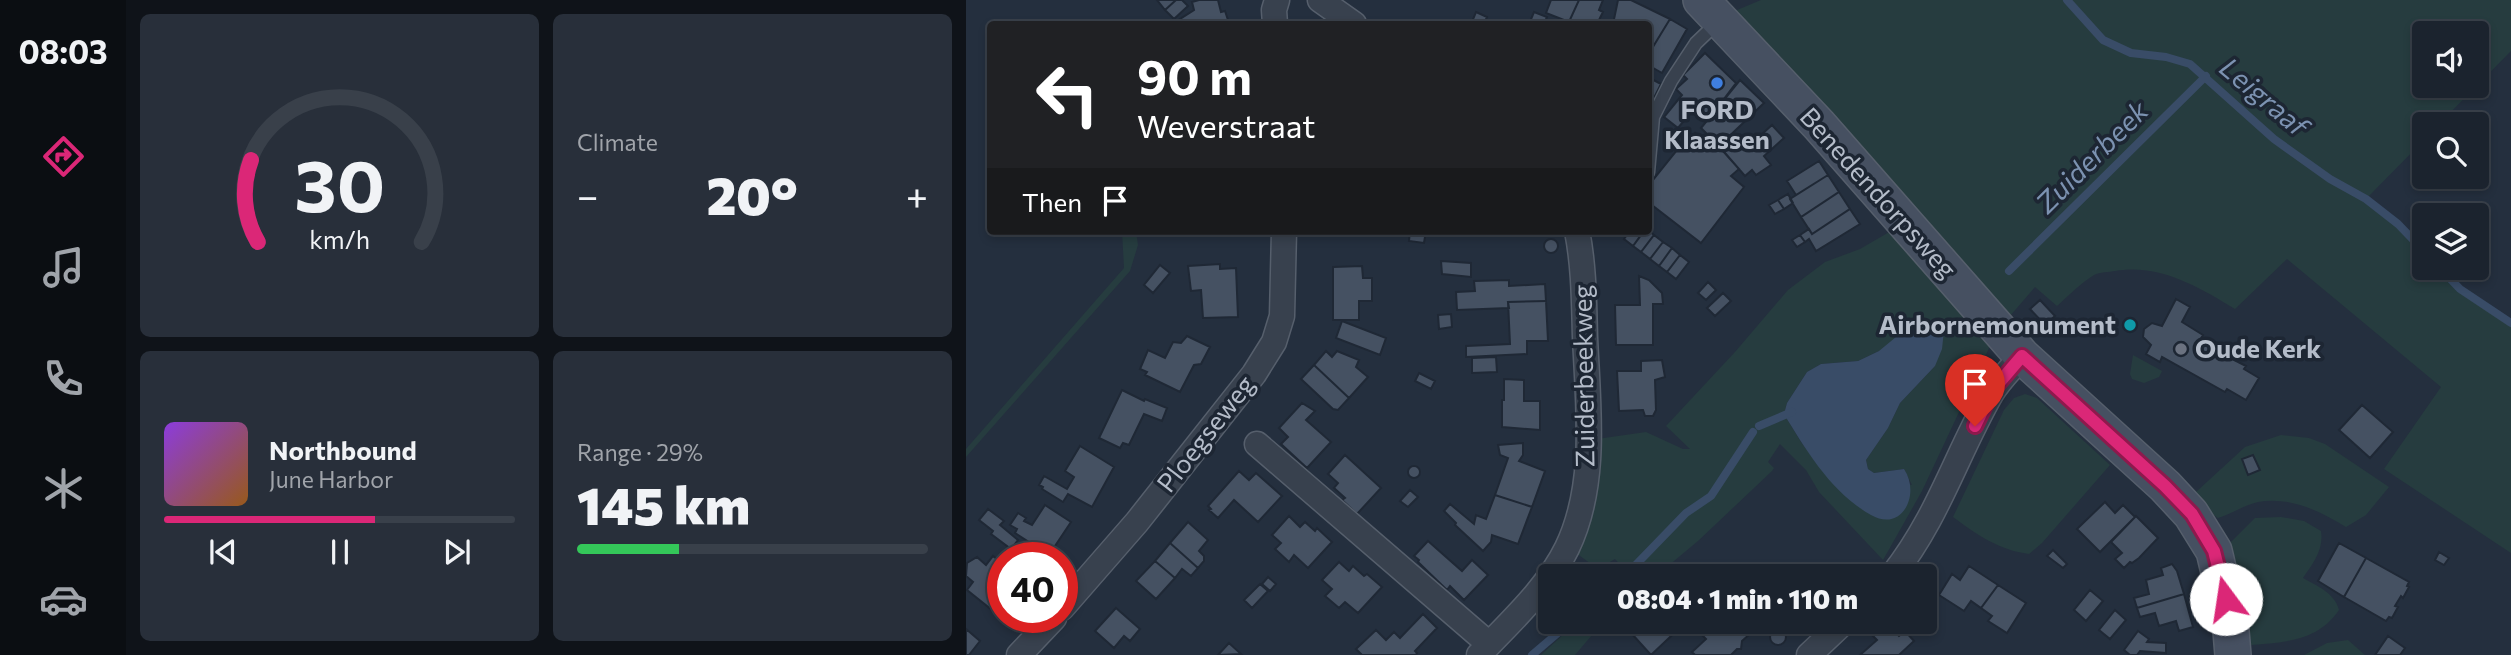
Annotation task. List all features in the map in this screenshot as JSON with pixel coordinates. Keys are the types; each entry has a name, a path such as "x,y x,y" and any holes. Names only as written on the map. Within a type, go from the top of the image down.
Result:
{"street":[{"path":"1275,21 1277,0"},
{"path":"1320,0 1350,21"},
{"name":"Benedendorpsweg","path":"1715,7 2022,356 2165,486 2192,514 2214,551 2230,619 2233,655"},
{"name":"Ploegseweg","path":"1078,590 1138,522 1254,374 1274,342 1282,316 1284,235"},
{"name":"Zuiderbeekweg","path":"1484,650 1552,574 1577,523 1585,491 1589,432 1583,264 1578,235"},
{"path":"1901,564 1929,520 1992,391 2022,356"},
{"path":"1257,444 1484,650"},
{"path":"1019,655 1040,633"},
{"path":"1809,655 1831,634"}],"lane":[{"path":"1652,128 1653,117 1671,81 1715,7"}],"green space":[{"path":"1761,0 2511,0 2511,51 2489,73 2489,21 2412,21 2412,98 2465,98 2451,112 2412,112 2412,152 2366,199 2412,239 2412,280 2451,280 2460,289 2511,323 2511,553 2384,469 2441,387 2287,259 2235,309 2178,279 2147,270 2131,269 2094,275 2057,306 2035,287 2010,316 1730,13"},
{"path":"1891,231 1990,346 1922,491 1883,560 1819,492 1806,470 1780,444 1768,462 1774,468 1772,471 1670,564 1620,564 1615,559 1606,564 1591,564 1576,553 1597,439 1646,432 1683,449 1690,449 1666,426 1788,290 1825,262 1860,249","holes":["1879,351 1935,366 1900,403 1888,428 1866,460 1868,469 1874,473 1904,469 1912,485 1817,463 1784,414 1787,403 1807,372 1821,364 1858,361"]},
{"path":"1122,235 1137,235 1138,245 1130,271 966,457 966,449 1124,268"},
{"path":"2133,355 2162,371 2159,377 2144,383 2132,379 2130,374"},
{"path":"2025,394 2037,398 2110,465 2042,543 2029,554 1989,541 1953,517 2004,410 2014,398"},
{"path":"2281,435 2309,438 2325,444 2389,487 2366,515 2346,527 2315,510 2281,501 2258,502 2218,518 2212,514 2196,492 2245,447"},
{"path":"2281,517 2304,521 2321,531 2319,550 2303,578 2330,595 2339,610 2331,620 2311,634 2289,641 2251,645 2229,544 2255,518"},
{"path":"1564,634 1593,634 1575,655 1541,655"},
{"path":"2348,640 2365,655 2304,655 2327,643"}],"water":[{"path":"1930,320 1944,330 1942,349 1935,366 1900,403 1888,428 1866,460 1868,469 1874,473 1904,469 1909,479 1909,499 1905,508 1900,515 1892,519 1882,519 1857,506 1832,483 1811,457 1784,414 1787,403 1807,372 1821,364 1858,361 1879,351 1913,323"}],"building":[{"path":"1157,0 1176,0 1165,10"},
{"path":"1176,0 1182,0 1188,6 1174,19 1165,10"},
{"path":"1218,0 1221,12 1225,11 1228,21 1177,21 1194,10 1192,2"},
{"path":"1551,0 1579,0 1569,21 1546,13"},
{"path":"1579,0 1603,0 1599,10 1603,12 1598,21 1569,21"},
{"path":"1618,0 1631,0 1670,19 1652,48 1652,21 1614,21"},
{"path":"1476,12 1487,17 1485,21 1472,21"},
{"path":"1534,12 1547,17 1545,21 1530,21"},
{"path":"1670,19 1687,29 1662,73 1652,67 1652,48"},
{"path":"1705,53 1736,83 1708,120 1696,106 1678,128 1664,117 1682,95 1676,89 1687,79 1683,75"},
{"path":"1652,79 1661,84 1652,102"},
{"path":"1740,80 1764,103 1719,146 1701,128"},
{"path":"1772,125 1784,138 1764,156 1771,165 1756,175 1752,170 1745,176 1719,146 1725,141 1734,150 1747,137 1752,143"},
{"path":"1695,133 1708,147 1714,141 1739,169 1731,176 1744,187 1701,243 1652,205 1652,181 1685,140 1688,142"},
{"path":"1819,161 1828,175 1796,195 1787,181"},
{"path":"1828,175 1839,192 1801,217 1790,199"},
{"path":"1839,192 1850,209 1812,234 1801,217"},
{"path":"1788,194 1793,203 1784,209 1778,200"},
{"path":"1778,200 1784,209 1775,214 1769,205"},
{"path":"1850,209 1860,224 1816,251 1809,239 1805,242 1800,235 1809,229 1812,234"},
{"path":"1410,235 1425,235 1424,243 1409,241"},
{"path":"1627,235 1641,235 1633,246 1624,239"},
{"path":"1641,235 1654,235 1641,252 1633,246"},
{"path":"1654,235 1663,242 1650,259 1641,252"},
{"path":"1800,235 1805,242 1797,247 1792,240"},
{"path":"1548,239 1554,239 1558,246 1554,253 1548,253 1544,249 1544,243"},
{"path":"1663,242 1672,248 1659,266 1650,259"},
{"path":"1672,248 1680,255 1667,272 1659,266"},
{"path":"1680,255 1689,262 1676,279 1667,272"},
{"path":"1441,261 1471,263 1471,277 1442,274"},
{"path":"1220,264 1220,269 1236,268 1238,317 1203,318 1201,290 1191,291 1188,266"},
{"path":"1160,265 1170,273 1153,293 1144,285"},
{"path":"1362,266 1363,278 1372,278 1372,301 1359,301 1359,320 1333,320 1333,267"},
{"path":"1639,276 1649,280 1662,293 1663,304 1653,304 1653,345 1616,345 1615,305 1640,305"},
{"path":"1509,280 1509,286 1545,284 1546,301 1508,302 1509,308 1457,310 1456,292 1475,291 1474,281"},
{"path":"1708,282 1716,290 1706,300 1698,293"},
{"path":"1723,293 1731,301 1715,316 1707,308"},
{"name":"Oude Kerk","path":"2176,299 2190,307 2182,322 2203,335 2199,342 2246,366 2244,369 2259,378 2246,400 2227,389 2225,392 2162,357 2160,362 2146,354 2151,345 2143,337 2144,329 2152,323 2162,326"},
{"path":"2040,300 2055,316 2045,325 2030,309"},
{"path":"1546,301 1548,341 1527,341 1527,354 1466,357 1466,346 1510,344 1508,302"},
{"path":"1451,314 1452,327 1439,329 1438,315"},
{"path":"1342,321 1386,338 1380,355 1336,338"},
{"path":"1187,336 1210,347 1201,364 1194,365 1180,392 1145,375 1147,372 1140,369 1148,350 1165,358 1173,342 1181,343"},
{"path":"1326,351 1332,357 1337,351 1359,360 1356,367 1368,377 1349,398 1314,365"},
{"path":"1496,357 1497,372 1472,373 1472,358"},
{"path":"1662,360 1665,377 1655,380 1656,410 1653,416 1645,416 1643,410 1619,411 1617,371 1641,371 1641,361"},
{"path":"1314,365 1349,398 1338,410 1333,409 1301,379"},
{"path":"1419,373 1435,381 1431,389 1415,381"},
{"path":"1504,379 1524,380 1524,401 1540,401 1540,430 1502,427"},
{"path":"1122,390 1167,408 1162,421 1144,414 1129,445 1123,443 1120,448 1099,438"},
{"path":"1302,403 1315,411 1306,420 1331,442 1307,468 1281,444 1288,437 1279,428"},
{"path":"2362,405 2393,432 2370,458 2339,430"},
{"path":"1523,443 1523,455 1519,461 1545,471 1532,507 1495,495 1508,458 1500,455 1498,445"},
{"path":"1080,446 1114,467 1092,507 1068,494 1063,502 1039,485 1044,476 1067,489 1074,477 1065,471"},
{"path":"1345,455 1381,488 1357,514 1342,500 1345,498 1334,488 1338,483 1328,474"},
{"path":"2253,455 2260,470 2248,475 2242,459"},
{"path":"1414,466 1420,472 1414,478 1408,472"},
{"path":"1239,471 1249,480 1256,473 1282,496 1258,522 1234,500 1218,518 1209,510 1211,509 1208,506"},
{"path":"1410,490 1418,497 1408,507 1400,501"},
{"path":"1495,495 1532,507 1518,544 1492,535 1491,542 1483,551 1444,511 1450,504 1474,524 1476,515 1486,519"},
{"path":"2105,502 2115,513 2123,505 2135,517 2100,552 2077,529"},
{"path":"1045,505 1071,522 1058,542 1029,542 1015,533 1017,529 1010,525 1018,513 1026,518 1024,521 1032,525"},
{"path":"988,509 1004,521 1000,525 1018,540 1002,542 979,520"},
{"path":"1289,516 1300,527 1305,522 1315,531 1317,528 1332,542 1308,568 1294,555 1289,562 1275,549 1281,543 1272,535"},
{"path":"2136,516 2158,538 2139,558 2124,568 2115,559 2122,553 2111,542"},
{"path":"1188,522 1208,540 1199,551 1204,556 1204,561 1198,568 1170,543"},
{"path":"1428,541 1462,571 1472,560 1488,575 1464,600 1450,586 1447,590 1414,556"},
{"path":"1170,543 1198,568 1191,576 1182,569 1175,578 1155,561"},
{"path":"2339,543 2366,558 2344,597 2318,581"},
{"path":"2053,550 2067,564 2063,568 2047,556"},
{"path":"2439,552 2449,558 2444,565 2435,560"},
{"path":"977,557 986,565 987,606 967,590 973,582 966,576 967,563"},
{"path":"2366,558 2409,582 2403,598 2401,596 2395,606 2398,607 2392,618 2389,617 2386,621 2344,597"},
{"path":"1155,561 1175,578 1156,599 1136,581"},
{"path":"1339,562 1349,571 1353,566 1364,576 1367,574 1382,587 1358,613 1345,602 1339,608 1325,596 1332,589 1322,580"},
{"path":"2172,564 2184,594 2137,608 2134,598 2149,594 2146,580 2163,575 2161,568"},
{"path":"1969,566 1998,585 1981,608 1971,601 1964,611 1939,595 1952,574 1960,580"},
{"path":"1268,577 1276,584 1270,591 1262,584"},
{"path":"1260,584 1268,591 1252,608 1244,600"},
{"path":"1998,585 2026,603 2007,633 1988,621 1992,616 1981,608"},
{"path":"2090,590 2103,601 2086,621 2074,610"},
{"path":"2184,594 2193,627 2179,631 2176,621 2159,626 2155,613 2140,617 2137,608"},
{"path":"1116,608 1140,629 1130,641 1124,636 1114,648 1095,631"},
{"path":"2115,610 2126,620 2110,639 2099,630"},
{"path":"1423,614 1437,628 1415,651 1416,655 1362,655 1356,649 1376,630 1386,640 1394,632 1400,638"},
{"path":"966,629 980,641 969,655 966,655"},
{"path":"2138,631 2149,639 2147,642 2166,643 2166,653 2140,651 2137,655 2130,655 2124,650"},
{"path":"1632,634 1673,634 1651,655"},
{"path":"1701,634 1750,634 1742,641 1741,649 1731,655 1695,655 1692,652 1706,639"},
{"path":"1771,634 1785,634 1785,640 1778,645 1770,637"},
{"path":"1908,634 1914,641 1899,655 1860,655 1877,640 1872,635"},
{"path":"2388,636 2405,648 2400,655 2375,655"},
{"path":"1229,643 1241,654 1218,655"}],"waterway":[{"name":"Leigraaf","path":"2067,0 2103,40 2131,53 2166,57 2190,64 2274,139 2330,179 2366,199 2412,239"},
{"name":"Zuiderbeek","path":"2009,271 2206,76"},
{"name":"Leigraaf","path":"2451,280 2460,289 2511,323"},
{"name":"Zuiderbeek","path":"1759,426 1792,412"},
{"name":"Zuiderbeek","path":"1637,564 1686,513 1711,496 1753,432"},
{"name":"Zuiderbeek","path":"1532,655 1557,634"}],"place":[{"name":"FORD Klaassen","path":"1717,83"},
{"name":"Airbornemonument","path":"2130,325"},
{"name":"Oude Kerk","path":"2181,349"}],"route":[{"path":"1975,426 1992,391 2022,356 2165,486 2192,514 2214,551 2226,599"}]}
